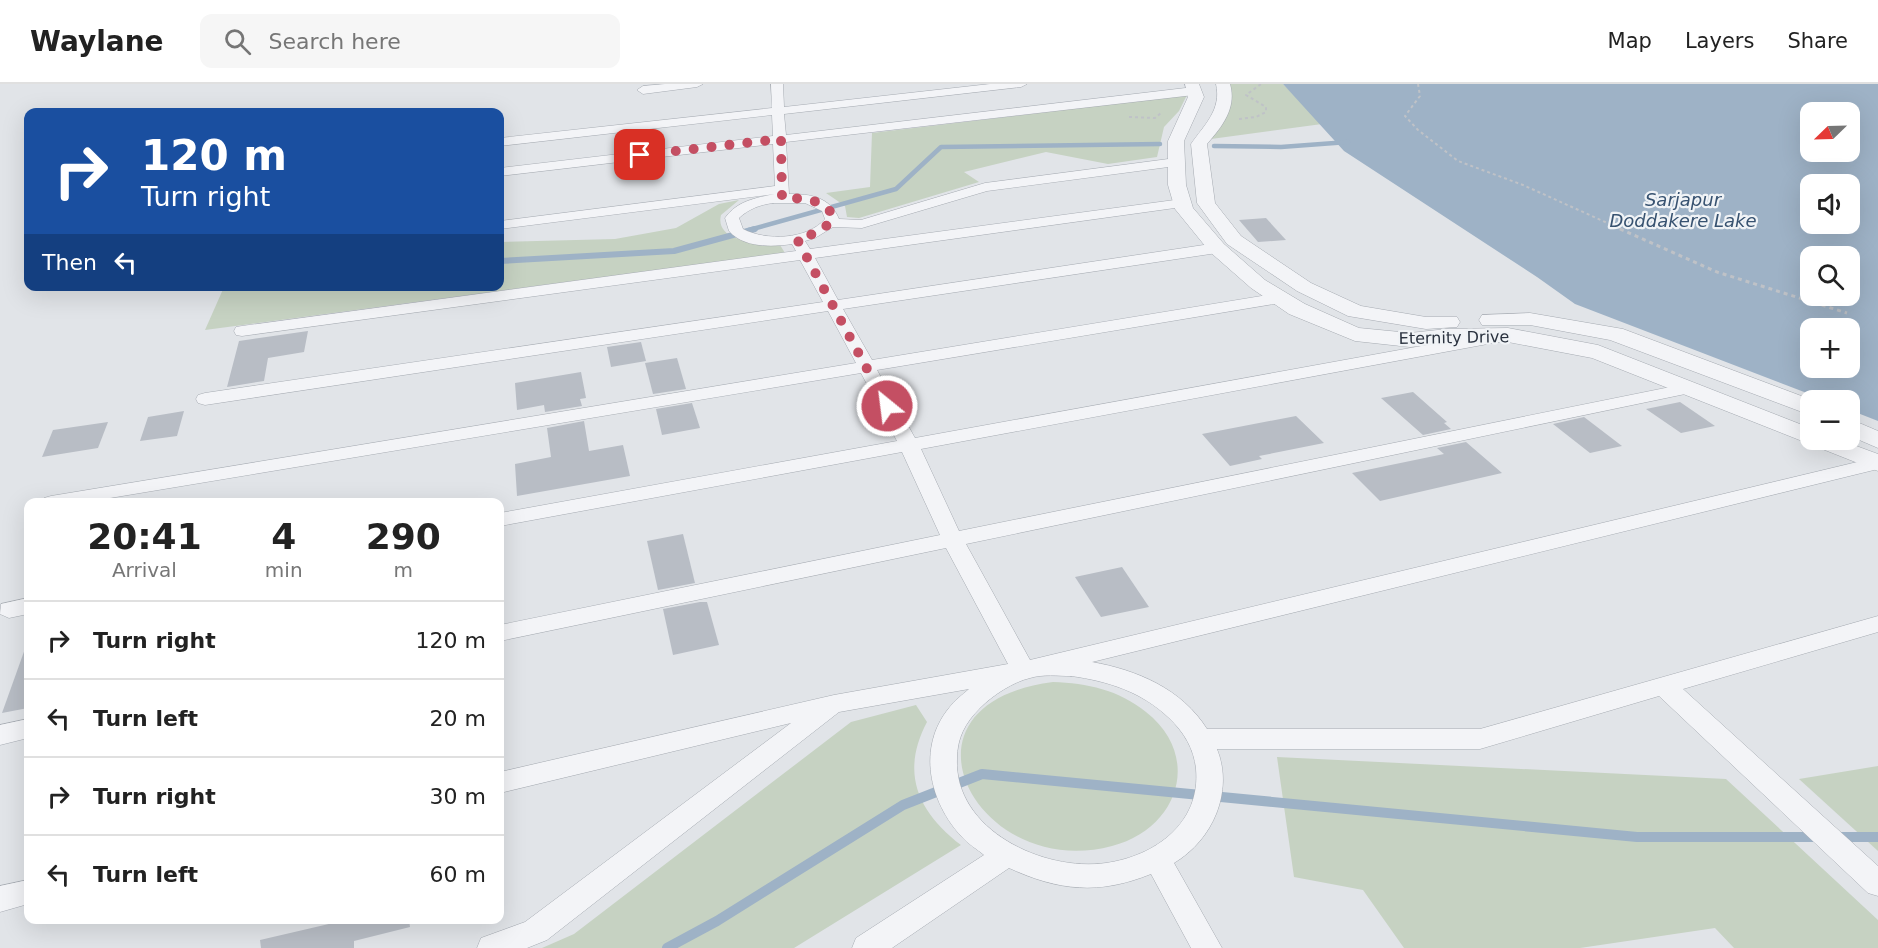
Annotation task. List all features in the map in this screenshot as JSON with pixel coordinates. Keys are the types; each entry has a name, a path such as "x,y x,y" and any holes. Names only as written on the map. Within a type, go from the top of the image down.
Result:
{"street":[{"path":"643,90 697,84"},
{"path":"777,84 781,139 781,194"},
{"path":"504,142 1021,84"},
{"name":"Eternity Drive","path":"1223,84 1226,92 1220,116 1199,144 1206,203 1234,240 1304,287 1356,311 1426,323 1530,319 1615,334 1800,404"},
{"path":"504,172 1193,87"},
{"name":"Eternity Drive","path":"1193,87 1196,97 1176,141 1177,185 1184,209 1217,248 1258,284 1297,309 1355,334 1410,340 1447,336 1508,335 1598,352 1800,432"},
{"path":"831,223 862,224 985,187 1176,162"},
{"path":"781,194 748,205 735,214 732,224 739,233 757,239 780,241 801,247 909,445 953,541 1023,670"},
{"path":"504,225 781,194 818,203 829,210 833,218 831,223 801,247"},
{"path":"242,331 801,247 1182,203"},
{"path":"205,399 1217,248"},
{"path":"75,498 1280,298"},
{"path":"504,519 1508,335"},
{"path":"504,632 1690,388"},
{"path":"1860,431 1878,441"},
{"path":"1845,450 1878,463"},
{"path":"504,781 834,704 1023,670 1878,463"},
{"path":"1199,739 1480,739 1878,624"},
{"path":"1071,667 1118,676 1141,685 1161,697 1179,712 1205,749 1210,769 1208,802 1187,838 1158,860 1134,870 1107,876 1077,876 1049,872 1021,863 975,833 959,815 948,795 942,774 942,754 946,735 955,718 968,702 984,689 1023,670 1071,667"},
{"path":"1664,686 1878,884"},
{"path":"492,948 536,931 834,704"},
{"path":"0,735 24,730"},
{"path":"867,948 1006,855"},
{"path":"1158,860 1207,948"},
{"path":"0,899 24,893"}],"path":[{"path":"1220,116 1241,119 1264,114 1266,107 1246,95 1261,84"},
{"path":"1418,84 1420,96 1405,116 1418,130 1458,161 1523,185 1717,272 1847,313"}],"green space":[{"path":"1230,84 1283,84 1322,124 1211,139 1231,104"},
{"path":"1187,95 1179,111 1164,127 1157,157 1108,164 1046,152 964,172 979,182 859,218 847,217 845,206 826,193 870,187 872,133"},
{"path":"739,200 721,215 721,224 725,231 742,240 780,245 785,253 504,290 504,242 615,239 676,228 719,204"},
{"path":"222,291 499,291 205,330"},
{"path":"1053,682 1090,686 1114,693 1136,704 1164,730 1174,750 1178,770 1175,790 1167,808 1153,824 1135,837 1112,846 1064,850 1022,839 989,816 968,786 961,753 971,722 1001,697"},
{"path":"916,705 927,722 915,758 918,790 924,805 934,819 961,845 794,948 542,948 574,934 851,722"},
{"path":"1277,757 1726,779 1878,920 1878,948 1734,948 1715,928 1580,948 1404,948 1363,890 1294,877"},
{"path":"1878,766 1878,851 1799,779"}],"water":[{"name":"Sarjapur Doddakere Lake","path":"1283,84 1878,84 1878,421 1860,414 1860,390 1800,390 1575,304 1344,151"}],"building":[{"path":"650,131 658,147 634,150 626,134"},
{"path":"1266,218 1286,240 1258,242 1239,220"},
{"path":"308,331 304,352 268,358 264,381 227,387 239,341"},
{"path":"641,342 646,361 611,367 607,347"},
{"path":"677,358 686,389 653,394 645,363"},
{"path":"581,372 586,398 580,399 582,406 545,412 544,405 517,410 515,383"},
{"path":"1413,392 1447,422 1444,423 1451,429 1423,435 1381,398"},
{"path":"1680,402 1715,426 1681,433 1646,409"},
{"path":"692,403 700,428 662,435 656,409"},
{"path":"184,411 177,436 140,441 148,417"},
{"path":"1296,416 1324,443 1259,456 1262,459 1230,466 1202,434"},
{"path":"1584,417 1622,446 1590,453 1553,424"},
{"path":"584,421 589,451 623,445 630,476 517,496 515,464 551,457 547,428"},
{"path":"108,422 98,448 42,457 53,430"},
{"path":"1466,442 1502,473 1380,501 1352,473 1444,454 1437,448"},
{"path":"683,534 695,583 658,590 647,541"},
{"path":"1122,567 1149,607 1101,617 1075,577"},
{"path":"707,602 719,645 673,655 663,609"},
{"path":"24,652 24,709 2,713"},
{"path":"329,924 410,924 410,927 354,941 354,948 261,948 260,940"}],"waterway":[{"path":"1214,146 1281,147 1348,142"},
{"path":"749,230 896,189 941,147 1160,144"},
{"path":"504,261 674,251 755,229"},
{"path":"667,948 717,921 903,805 982,774 1637,837 1816,837"},
{"path":"1837,837 1878,837"}],"route":[{"path":"640,155 781,139 782,198 818,203 829,210 833,218 828,227 822,231 797,239 887,406"}]}
